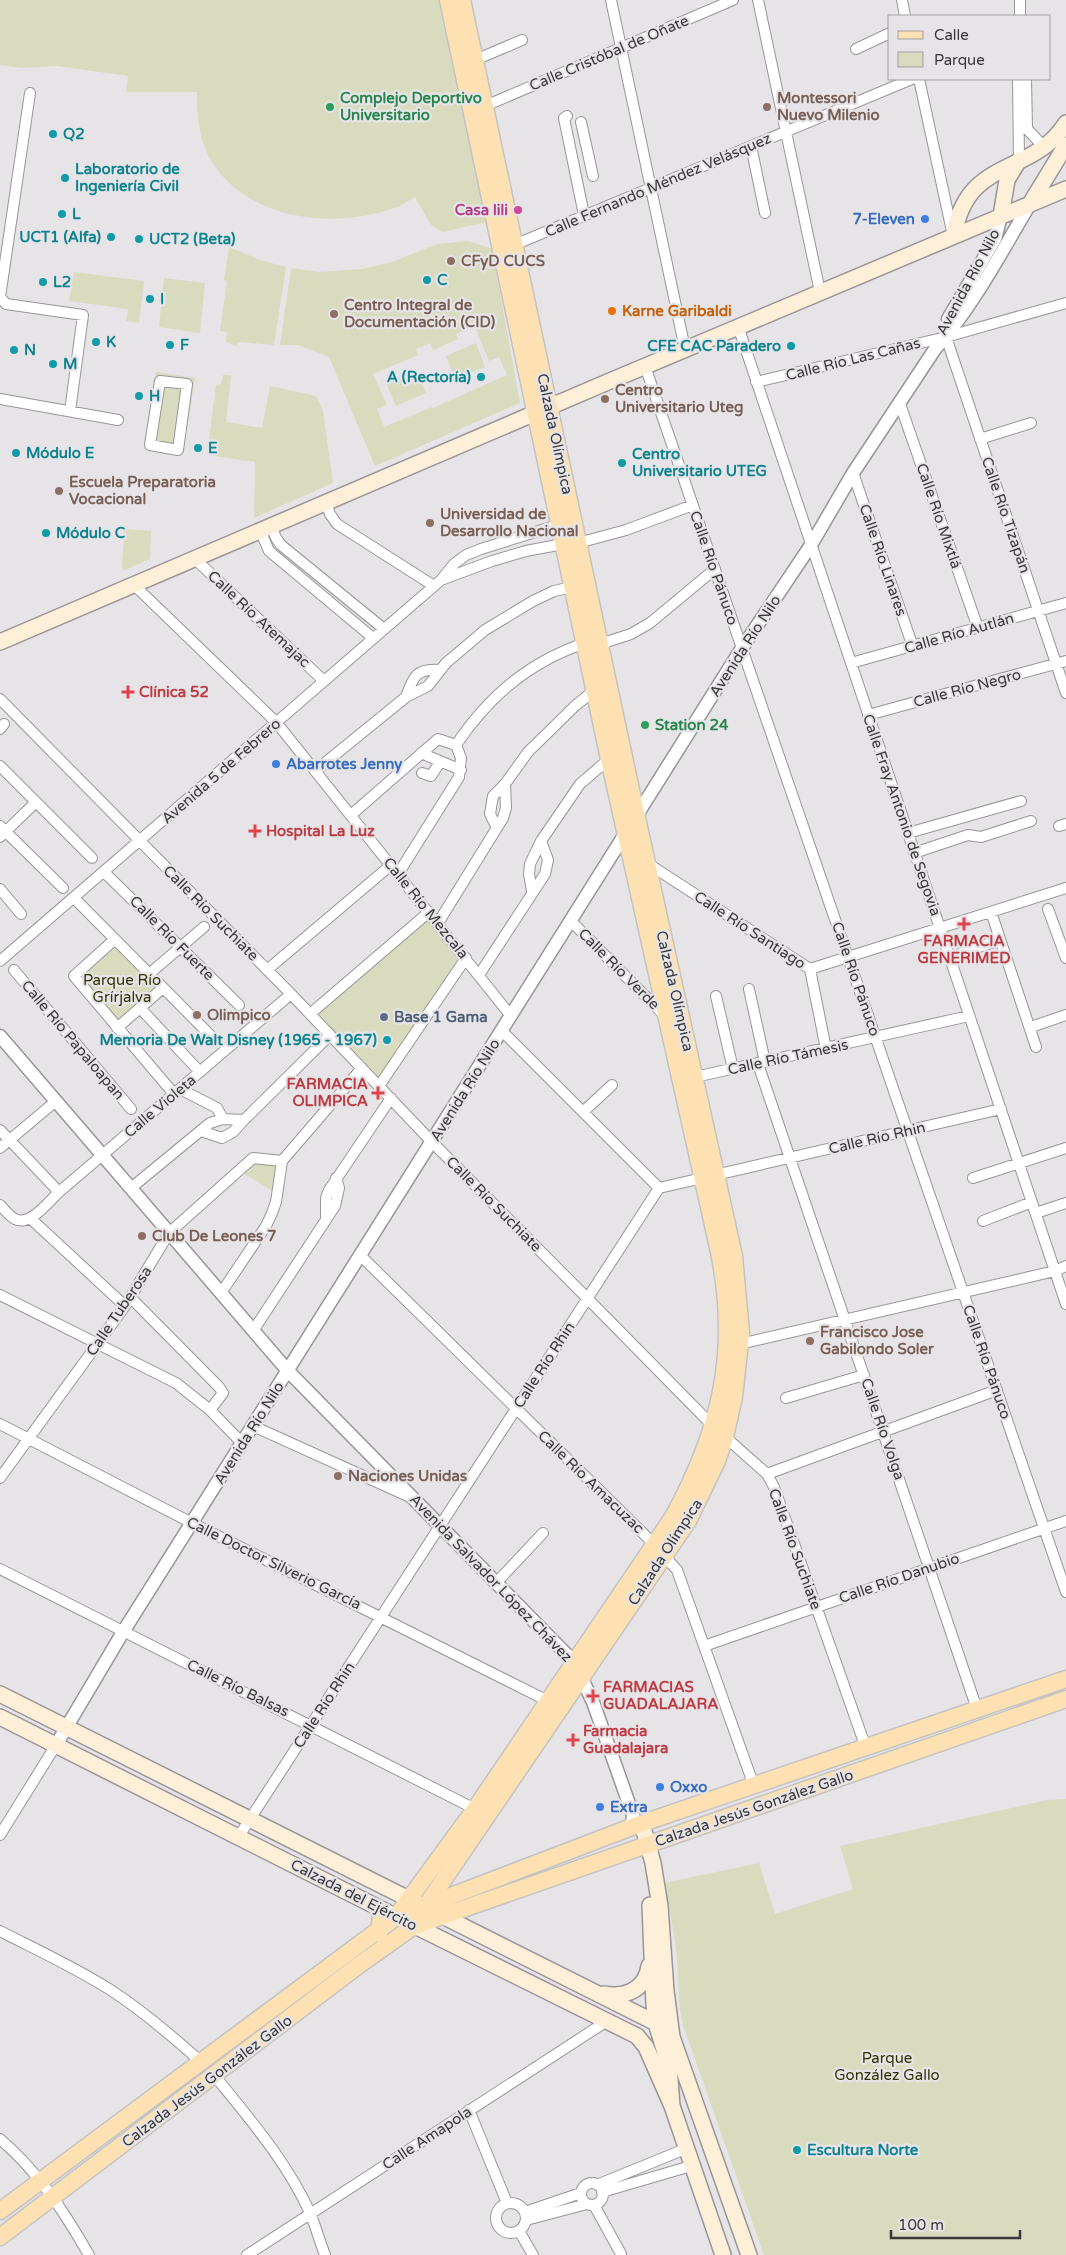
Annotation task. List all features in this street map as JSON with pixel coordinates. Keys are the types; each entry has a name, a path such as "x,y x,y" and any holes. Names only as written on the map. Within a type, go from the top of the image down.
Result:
{"main road":[{"name":"Calzada Olímpica","path":"448,0 542,410 592,643 647,863 695,1078 722,1271 727,1311 724,1372 713,1426 700,1462 660,1550"},
{"name":"Calzada Olímpica","path":"462,0 514,245 542,410"},
{"path":"953,236 960,210 971,192 992,174 1045,148 1058,136 1066,123"},
{"name":"Avenida Río Nilo","path":"1030,204 1066,148"},
{"name":"Avenida Río Nilo","path":"1001,216 1007,180 1019,160"},
{"path":"0,642 738,326 1066,189"},
{"name":"Calzada Olímpica","path":"414,1926 578,1669 660,1550 688,1521 702,1494 725,1437 734,1397 740,1344 739,1298 735,1263 709,1177 666,1017 595,690 592,643 572,587 571,543"},
{"name":"Calzada Olímpica","path":"396,1917 475,1809 548,1700 578,1669"},
{"name":"Calzada Jesús González Gallo","path":"0,2211 396,1917 636,1822 754,1786 1066,1679"},
{"name":"Calzada del Ejército","path":"0,1694 656,2023 672,2037"},
{"name":"Calzada Jesús González Gallo","path":"0,2237 414,1926 1066,1699"},
{"name":"Calzada del Ejército","path":"0,1717 414,1926 607,2020 642,2041 672,2106"},
{"name":"Avenida Salvador López Chávez","path":"636,1822 660,1906 666,1991 672,2037 749,2255"},
{"name":"Avenida Salvador López Chávez","path":"643,1846 649,1896 656,2023 669,2066 672,2106 685,2149 723,2255"},
{"path":"373,1955 381,1927 381,1916 377,1907"},
{"path":"578,1985 605,1995 617,1996 634,1990 641,1986 646,1979 652,1950"}],"street":[{"path":"611,0 685,349"},
{"name":"Calle Cristóbal de Oñate","path":"484,106 733,0"},
{"path":"758,0 820,292"},
{"path":"902,0 905,15"},
{"path":"1020,0 1020,15"},
{"path":"856,49 888,34"},
{"path":"475,60 522,40"},
{"name":"Calle Fernando Méndez Velásquez","path":"514,245 910,80"},
{"path":"919,80 953,236"},
{"path":"1018,80 1019,160"},
{"path":"1026,80 1027,129 1045,148"},
{"path":"30,92 0,297 6,304 83,315 70,411"},
{"path":"567,116 564,118 584,215"},
{"path":"581,122 593,176"},
{"path":"570,145 585,142"},
{"path":"750,146 765,213"},
{"name":"Avenida Río Nilo","path":"939,341 992,268 1030,204"},
{"name":"Avenida Río Nilo","path":"0,1835 123,1632 362,1256 742,648 811,545 853,474 939,341 995,239 1001,216"},
{"name":"Calle Río Las Cañas","path":"756,382 939,341 1066,304"},
{"name":"Calle Fray Antonio de Segovia","path":"738,326 1055,1271 1062,1284 1066,1304"},
{"name":"Calle Río Tizapán","path":"939,341 980,439 1038,610 1061,662 1066,693"},
{"name":"Calle Río Pánuco","path":"645,366 1066,1592"},
{"path":"160,381 187,384 178,450 166,448 150,445 160,381"},
{"path":"0,399 118,420"},
{"name":"Calle Río Mixtlá","path":"900,404 978,628"},
{"path":"980,439 1031,423"},
{"name":"Calle Río Linares","path":"853,474 913,647"},
{"path":"326,502 330,514 337,524 437,583"},
{"name":"Avenida 5 de Febrero","path":"437,583 492,561 626,530 693,505"},
{"name":"Avenida 5 de Febrero","path":"0,961 437,583 454,564 466,555 481,549 566,523"},
{"path":"266,528 281,545 384,629"},
{"path":"266,528 270,551 373,638"},
{"name":"Calle Río Atemajac","path":"194,558 324,681"},
{"path":"456,745 488,704 513,681 539,662 563,650 631,634 650,624 715,569"},
{"name":"Calle Río Mezcala","path":"133,584 276,722 511,1016"},
{"path":"315,771 406,697 428,686 440,670 463,647 505,616 554,592 572,587"},
{"name":"Calle Río Autlán","path":"851,663 1066,603"},
{"name":"Calle Río Negro","path":"868,715 1061,662"},
{"path":"406,697 411,682 419,673 428,670 440,670"},
{"path":"497,828 492,821 489,809 493,796 505,784 513,770 533,746 576,705 595,690"},
{"name":"Calle Río Suchiate","path":"0,699 292,994 432,1142 713,1426 767,1474 774,1487 866,1748"},
{"path":"351,815 438,739 456,745 461,755 459,777 398,874"},
{"path":"421,754 461,770"},
{"path":"532,891 529,874 530,864 541,841 572,793 586,777 609,759"},
{"path":"422,773 431,776 440,762"},
{"path":"0,766 92,858"},
{"path":"438,923 497,828 506,808 505,784"},
{"path":"908,833 1021,801"},
{"path":"36,802 2,831 63,888"},
{"path":"914,852 968,835 981,837 1031,821"},
{"path":"479,975 532,891 545,874 548,864 541,841"},
{"name":"Calle Río Santiago","path":"647,863 810,970 826,1048"},
{"path":"267,970 391,865"},
{"name":"Calle Río Fuerte","path":"104,872 239,1006"},
{"path":"810,970 1066,888"},
{"path":"0,889 22,914"},
{"path":"74,898 212,1037"},
{"path":"1048,909 1066,958"},
{"path":"310,1014 429,912"},
{"path":"992,912 1036,1047"},
{"name":"Calle Río Verde","path":"571,921 666,1017"},
{"path":"149,974 204,927"},
{"path":"114,940 74,976 117,1028 177,1091 217,1108 223,1119"},
{"path":"961,953 1000,940"},
{"path":"379,1086 466,958"},
{"name":"Calle Río Papaloapan","path":"14,970 131,1109"},
{"path":"117,1028 163,988"},
{"name":"Calle Río Volga","path":"749,989 762,1063 790,1158 978,1709"},
{"name":"Calle Violeta","path":"30,1218 292,994"},
{"path":"716,996 733,1069"},
{"path":"140,1008 200,1072"},
{"path":"1031,1027 1066,1015"},
{"name":"Calle Río Támesis","path":"695,1078 969,1016"},
{"path":"502,1030 659,1188"},
{"path":"201,1131 222,1138 233,1132 330,1035"},
{"name":"Avenida Salvador López Chávez","path":"2,1042 56,1101 288,1371 578,1669 593,1702 636,1822"},
{"path":"221,1293 266,1226 276,1202 282,1161 362,1068"},
{"path":"583,1112 612,1085"},
{"path":"253,1331 339,1197 336,1178 391,1098"},
{"path":"0,1148 56,1101"},
{"name":"Calle Río Rhin","path":"239,1836 659,1188 1001,1110"},
{"path":"131,1188 210,1123 223,1119 244,1120"},
{"path":"0,1130 59,1192"},
{"path":"973,1178 1066,1148"},
{"name":"Calle Tuberosa","path":"0,1478 128,1302 169,1233 253,1158 282,1161"},
{"path":"982,1221 1032,1202"},
{"path":"1036,1213 1066,1203"},
{"path":"0,1205 17,1220 22,1221 30,1218 128,1302 219,1387 223,1393 210,1410"},
{"name":"Calle Río Amacuzac","path":"362,1256 660,1550 677,1570 754,1786"},
{"path":"740,1344 1055,1271 1066,1266"},
{"path":"0,1295 176,1383 210,1410 242,1443"},
{"path":"786,1398 864,1375"},
{"path":"767,1474 997,1390"},
{"name":"Calle Doctor Silverio García","path":"0,1424 192,1523 548,1700"},
{"path":"253,1426 413,1498"},
{"name":"Calle Río Danubio","path":"704,1646 1066,1521"},
{"path":"496,1583 543,1533"},
{"name":"Calle Río Balsas","path":"0,1569 475,1809"},
{"path":"0,1931 82,1973 110,1990 165,2030 200,2061"},
{"name":"Calle Amapola","path":"247,2255 607,2020"},
{"path":"214,2075 267,2141 310,2214 325,2255"},
{"path":"469,2110 507,2203"},
{"path":"0,2139 25,2163 53,2198 89,2255"},
{"path":"600,2188 659,2159 685,2149"},
{"path":"659,2159 664,2174"},
{"path":"526,2216 521,2206 514,2202 500,2206 496,2213 496,2220 499,2227 505,2232 512,2233 519,2231 526,2216 581,2193 587,2185 600,2188 691,2166"},
{"path":"526,2216 599,2202 600,2188"},
{"path":"581,2193 583,2202 590,2205 621,2254"},
{"path":"519,2231 533,2255"}],"green space":[{"name":"Complejo Deportivo Universitario","path":"0,0 439,0 487,222 443,232 431,225 415,197 394,208 368,215 344,218 319,218 295,215 271,208 249,198 230,184 209,157 200,130 197,92 126,92 128,76 57,66 22,68 0,65"},
{"path":"468,241 492,249 520,403 375,466 329,357 299,345 280,345 291,268 318,272 362,269 392,262 437,244","holes":["475,327 489,361 499,357 507,375 433,408 384,427 377,409 387,405 373,374 418,355 416,349 430,343 433,350 458,339 456,334"]},
{"path":"229,247 260,260 286,267 274,345 238,342 237,347 226,342 227,332 220,331 227,281 224,280"},
{"path":"74,272 144,281 139,323 126,321 128,309 69,301"},
{"path":"164,278 205,283 200,333 159,327"},
{"path":"476,343 485,367 455,379 446,356"},
{"path":"416,370 426,393 396,406 386,383"},
{"path":"156,372 195,378 184,447 146,441"},
{"path":"223,375 231,375 226,422 262,428 270,386 316,396 323,411 333,483 254,518 255,462 207,455 216,385 221,384"},
{"path":"125,529 151,531 150,559 123,571 122,562"},
{"path":"429,912 466,958 379,1086 310,1014"},
{"name":"Parque Río Grírjalva","path":"114,947 158,990 119,1024 79,977"},
{"path":"253,1159 281,1162 277,1194 240,1171"},
{"name":"Parque González Gallo","path":"1066,1799 1066,2255 764,2255 683,2025 679,2000 675,1940 664,1883 759,1863 775,1914 853,1889 840,1846 1047,1800"}],"place":[{"name":"Complejo Deportivo Universitario","path":"330,107"},
{"name":"Montessori Nuevo Milenio","path":"767,107"},
{"name":"Q2","path":"53,134"},
{"name":"Laboratorio de Ingeniería Civil","path":"65,178"},
{"name":"Casa lili","path":"518,210"},
{"name":"L","path":"62,214"},
{"name":"7-Eleven","path":"925,219"},
{"name":"UCT1 (Alfa)","path":"111,237"},
{"name":"UCT2 (Beta)","path":"139,239"},
{"name":"CFyD CUCS","path":"451,261"},
{"name":"C","path":"427,280"},
{"name":"L2","path":"43,282"},
{"name":"I","path":"150,299"},
{"name":"Karne Garibaldi","path":"612,311"},
{"name":"Centro Integral de Documentación (CID)","path":"334,314"},
{"name":"K","path":"96,342"},
{"name":"F","path":"170,345"},
{"name":"CFE CAC Paradero","path":"791,346"},
{"name":"N","path":"14,350"},
{"name":"M","path":"53,364"},
{"name":"A (Rectoría)","path":"481,377"},
{"name":"H","path":"139,396"},
{"name":"Centro Universitario Uteg","path":"605,399"},
{"name":"E","path":"198,448"},
{"name":"Módulo E","path":"16,453"},
{"name":"Centro Universitario UTEG","path":"622,463"},
{"name":"Escuela Preparatoria Vocacional","path":"59,491"},
{"name":"Universidad de Desarrollo Nacional","path":"430,523"},
{"name":"Módulo C","path":"46,533"},
{"name":"Clínica 52","path":"128,692"},
{"name":"Station 24","path":"645,725"},
{"name":"Abarrotes Jenny","path":"276,764"},
{"name":"Hospital La Luz","path":"255,831"},
{"name":"FARMACIA GENERIMED","path":"964,924"},
{"name":"Olimpico","path":"197,1015"},
{"name":"Base 1 Gama","path":"384,1017"},
{"name":"Memoria De Walt Disney (1965 - 1967)","path":"387,1040"},
{"name":"FARMACIA OLIMPICA","path":"378,1093"},
{"name":"Club De Leones 7","path":"142,1236"},
{"name":"Francisco Jose Gabilondo Soler","path":"810,1341"},
{"name":"Naciones Unidas","path":"338,1476"},
{"name":"FARMACIAS GUADALAJARA","path":"593,1696"},
{"name":"Farmacia Guadalajara","path":"573,1740"},
{"name":"Oxxo","path":"660,1787"},
{"name":"Extra","path":"600,1807"},
{"name":"Escultura Norte","path":"797,2150"}]}
